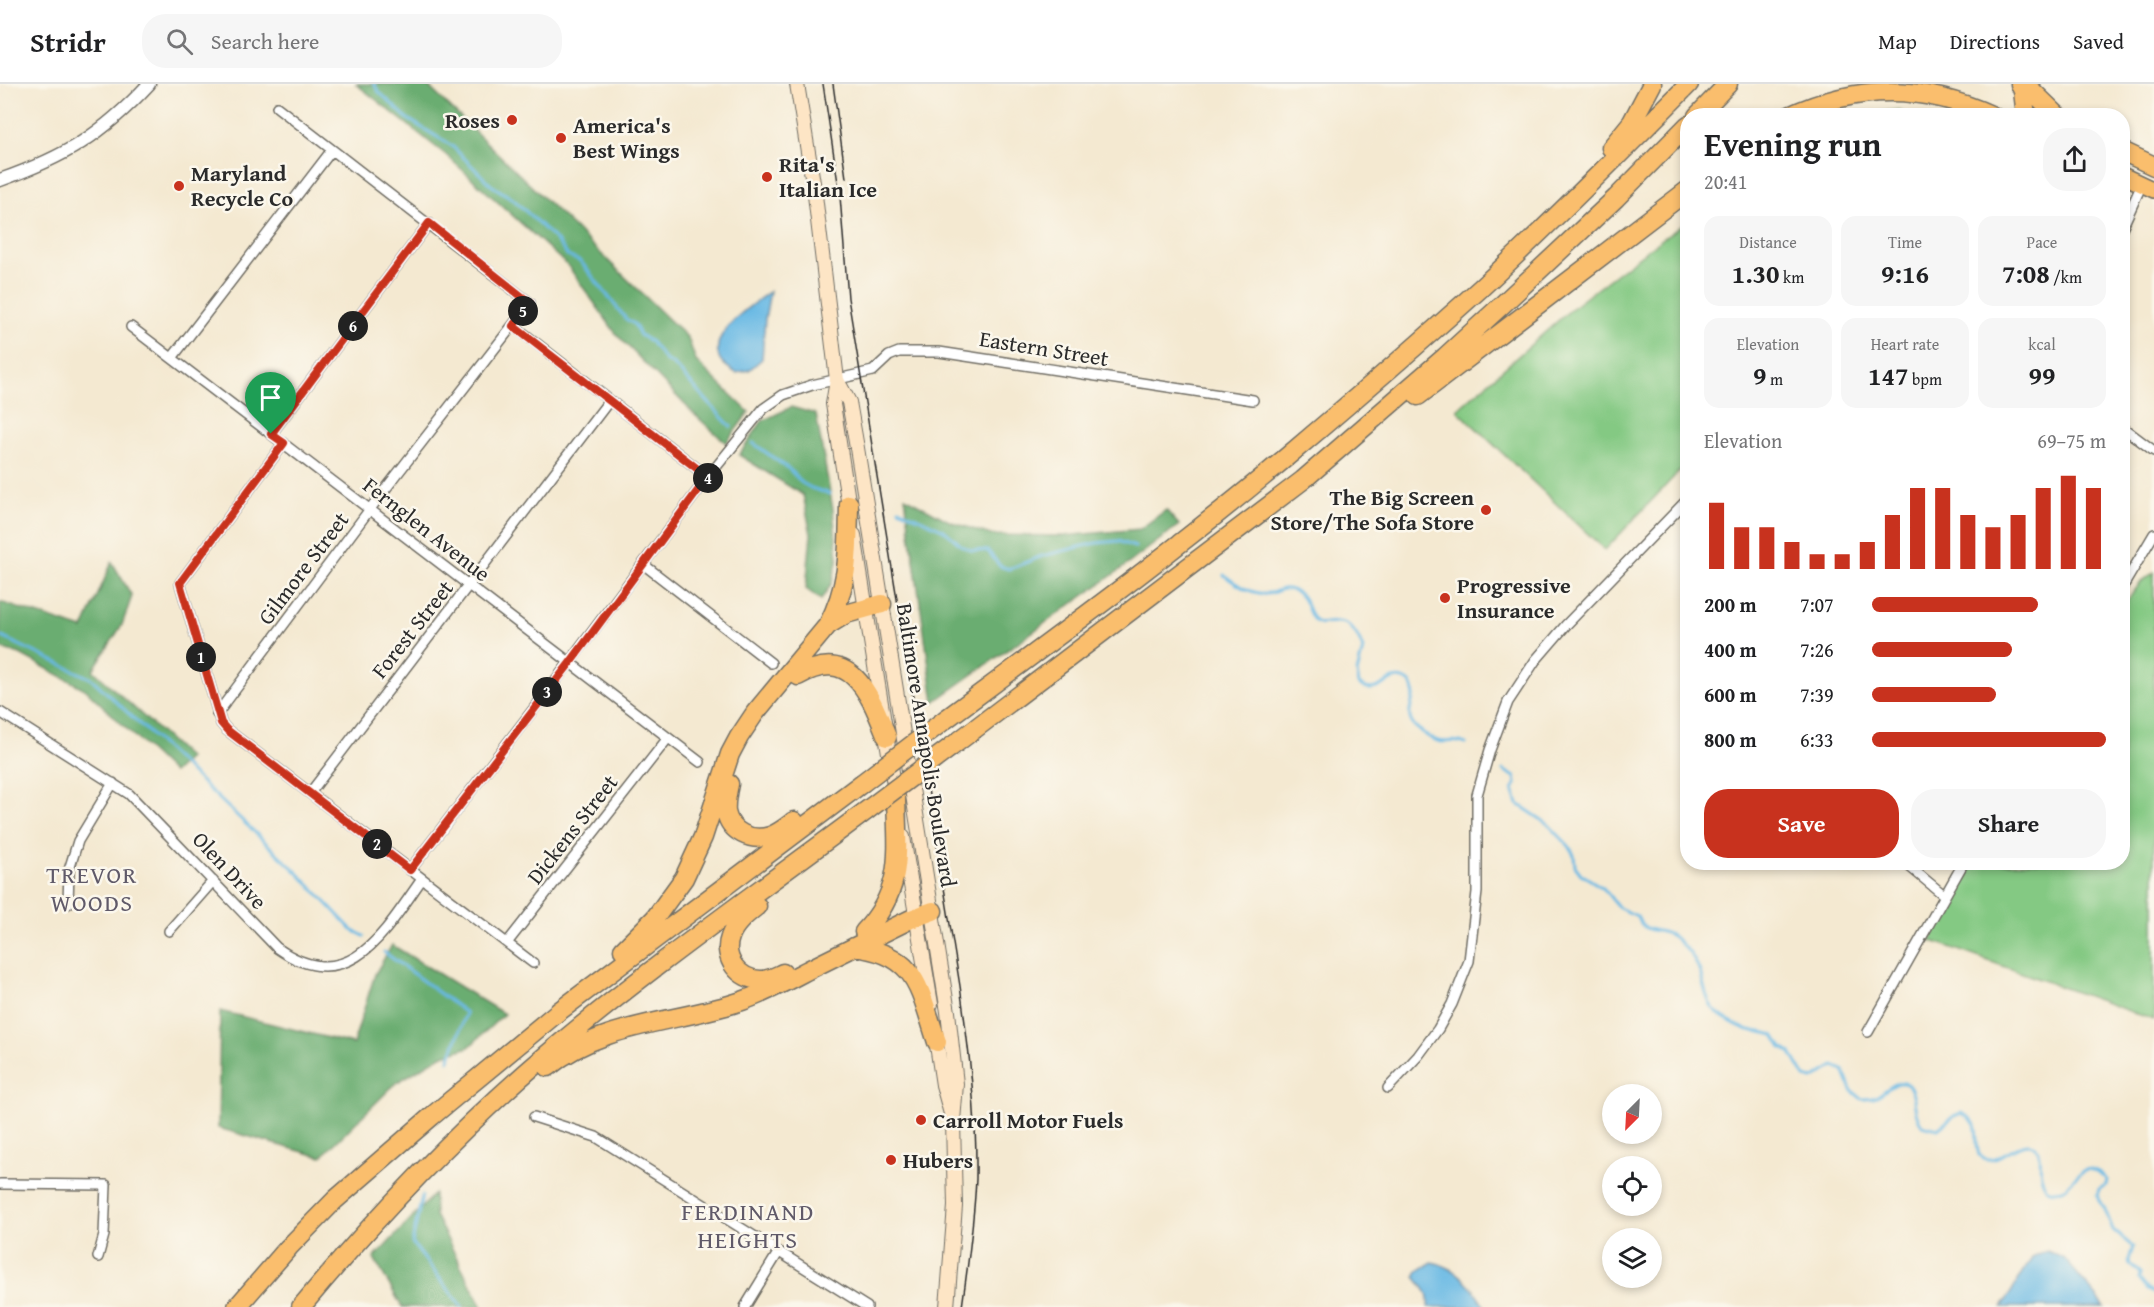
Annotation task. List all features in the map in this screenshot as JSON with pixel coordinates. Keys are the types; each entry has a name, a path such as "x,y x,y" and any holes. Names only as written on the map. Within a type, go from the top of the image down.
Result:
{"highway":[{"path":"1482,287 1621,137 1641,107 1652,84"},
{"path":"237,1307 289,1247 335,1200 399,1143 533,1032 1042,648 1242,493 1482,287 1597,178 1689,84"},
{"path":"1705,108 1728,84"},
{"path":"2022,84 2025,108"},
{"path":"2022,84 2049,108"},
{"path":"1803,108 1814,102 1854,92 1890,88 1939,95 1972,108"},
{"path":"1914,90 1953,108"},
{"path":"1303,480 1495,312 1616,198 1680,133"},
{"path":"2130,155 2154,166"},
{"path":"301,1307 379,1216 469,1125 592,1017 1303,480 1382,427 1441,378 1680,196"},
{"path":"533,1032 639,936 667,903 684,878 699,848 726,765 739,737 755,713 828,625 839,602 846,575 849,504"},
{"path":"861,784 812,808 771,836 749,837 738,831 730,822 726,810 726,799 739,757 753,732 834,633 850,622 875,611"},
{"path":"828,625 846,614 875,611"},
{"path":"798,676 811,670 825,668 839,669 853,675 867,691 887,737"},
{"path":"469,1125 519,1092 562,1057 584,1045 632,1027 743,1001 772,988 859,940 883,909 893,886 897,867 896,796"},
{"path":"837,833 782,886 739,923 729,938 729,955 732,964 741,974 754,980 777,976 924,911"},
{"path":"859,940 898,960 906,967 920,991 937,1042"}],"main road":[{"name":"Baltimore Annapolis Boulevard","path":"797,84 815,195 837,380 833,404 849,504 875,611 924,911 954,1061 956,1084 953,1121 955,1206 948,1307"},
{"path":"2130,179 2148,187"},
{"name":"Baltimore Annapolis Boulevard","path":"837,380 849,402 875,611 887,737 896,796 924,911 937,1042 943,1084 953,1121"}],"street":[{"path":"0,180 54,159 81,144 112,120 149,84"},
{"path":"271,434 429,223 277,107"},
{"path":"172,358 332,150"},
{"path":"2130,162 2154,171"},
{"path":"2130,215 2148,187"},
{"name":"Gilmore Street","path":"217,714 370,509 530,303 429,223"},
{"path":"410,870 570,663 708,477 513,326"},
{"name":"Fernglen Avenue","path":"131,327 700,762"},
{"name":"Eastern Street","path":"708,477 768,405 783,395 873,371 889,356 899,352 926,351 1253,400"},
{"name":"Forest Street","path":"310,793 609,401"},
{"path":"2130,433 2154,451"},
{"path":"284,443 180,583 217,714 227,730 533,963"},
{"path":"1388,1088 1418,1056 1438,1029 1452,1004 1469,961 1477,892 1477,795 1490,750 1508,702 1535,661 1566,625 1680,507"},
{"path":"2130,574 2154,534"},
{"path":"643,564 771,663"},
{"name":"Olen Drive","path":"0,712 113,783 142,806 276,948 297,960 327,966 354,960 367,950 423,879"},
{"name":"Dickens Street","path":"507,943 668,738"},
{"path":"68,904 69,870 78,841 113,783"},
{"path":"1913,870 1944,896"},
{"path":"1868,1032 1959,870"},
{"path":"169,930 213,881"},
{"path":"534,1117 596,1137 867,1307"},
{"path":"0,1184 106,1185 104,1235 98,1257"},
{"path":"745,1307 778,1253"}],"green space":[{"path":"356,84 426,84 688,338 696,361 749,412 726,443 695,415 617,335 568,266 446,155"},
{"path":"1680,227 1680,470 1605,550 1457,410 1577,304"},
{"path":"791,407 816,414 833,509 838,558 832,583 821,600 806,589 811,534 803,495 739,455 762,421"},
{"path":"905,497 949,521 991,535 1063,536 1140,529 1166,510 1179,525 1124,567 934,702"},
{"path":"112,562 132,596 122,625 93,670 189,758 173,773 85,689 20,654 0,648 0,602 83,629"},
{"path":"2154,572 2154,1020 1930,940 1970,870 2130,870 2130,597 2141,582"},
{"path":"392,945 504,1014 469,1047 441,1056 396,1083 321,1157 218,1128 220,1011 353,1044 375,974"},
{"path":"434,1194 435,1215 482,1307 402,1307 374,1258"}],"water":[{"path":"770,291 762,359 749,370 736,373 720,360 718,344 728,326"},
{"path":"2047,1251 2065,1259 2105,1307 2002,1307 2032,1258"},
{"path":"1432,1262 1448,1268 1463,1278 1485,1307 1428,1307 1427,1294 1415,1277 1418,1271"}],"waterway":[{"path":"374,84 379,92 408,119 452,146 491,185 513,199 556,240 568,256 581,262 626,319 634,324 640,335 651,342 665,360 674,365 731,427"},
{"path":"753,443 789,469 802,483 830,494"},
{"path":"899,509 944,530 962,546 971,550 988,551 1000,566 1009,569 1042,556 1096,543 1118,541 1135,547"},
{"path":"1224,575 1240,586 1258,593 1271,593 1283,589 1294,591 1303,598 1314,620 1319,623 1336,622 1350,626 1363,649 1357,673 1359,684 1372,689 1394,679 1406,680 1414,690 1410,710 1412,723 1436,740 1458,741 1466,744"},
{"path":"0,636 92,679 299,874 352,930 364,936"},
{"path":"1503,770 1515,777 1516,784 1513,789 1518,804 1548,824 1569,846 1574,855 1575,866 1581,874 1603,888 1619,908 1637,916 1644,927 1670,934 1688,951 1701,974 1709,1002 1718,1014 1749,1030 1774,1035 1782,1048 1791,1053 1805,1077 1813,1079 1834,1066 1843,1070 1851,1090 1862,1099 1871,1099 1895,1084 1904,1083 1912,1092 1917,1115 1922,1125 1938,1129 1961,1113 1973,1121 1979,1155 1985,1159 1993,1159 2026,1144 2036,1148 2039,1154 2041,1176 2047,1189 2063,1190 2078,1175 2088,1169 2100,1173 2107,1180 2106,1185 2099,1189 2097,1195 2099,1201 2104,1207 2113,1230 2133,1247 2129,1260 2130,1265 2140,1273 2139,1279 2148,1290 2154,1293"},
{"path":"384,952 466,1013 449,1060"},
{"path":"422,1196 412,1243 462,1307"}],"tram line":[{"path":"823,84 840,196 848,298 960,986 969,1058 974,1106 976,1179 962,1307"},
{"path":"833,84 846,178"}],"place":[{"name":"Roses","path":"512,120"},
{"name":"America's Best Wings","path":"561,138"},
{"name":"Rita's Italian Ice","path":"767,177"},
{"name":"Maryland Recycle Co","path":"179,186"},
{"name":"The Big Screen Store/The Sofa Store","path":"1486,510"},
{"name":"Progressive Insurance","path":"1445,598"},
{"name":"Carroll Motor Fuels","path":"921,1120"},
{"name":"Hubers","path":"891,1160"}],"district":[{"name":"TREVOR WOODS","path":"92,889"},
{"name":"FERDINAND HEIGHTS","path":"748,1226"}],"route":[{"path":"429,223 530,303 513,326 708,477 570,663 410,870 227,730 217,714 180,583 284,443 271,434 429,223"}]}
